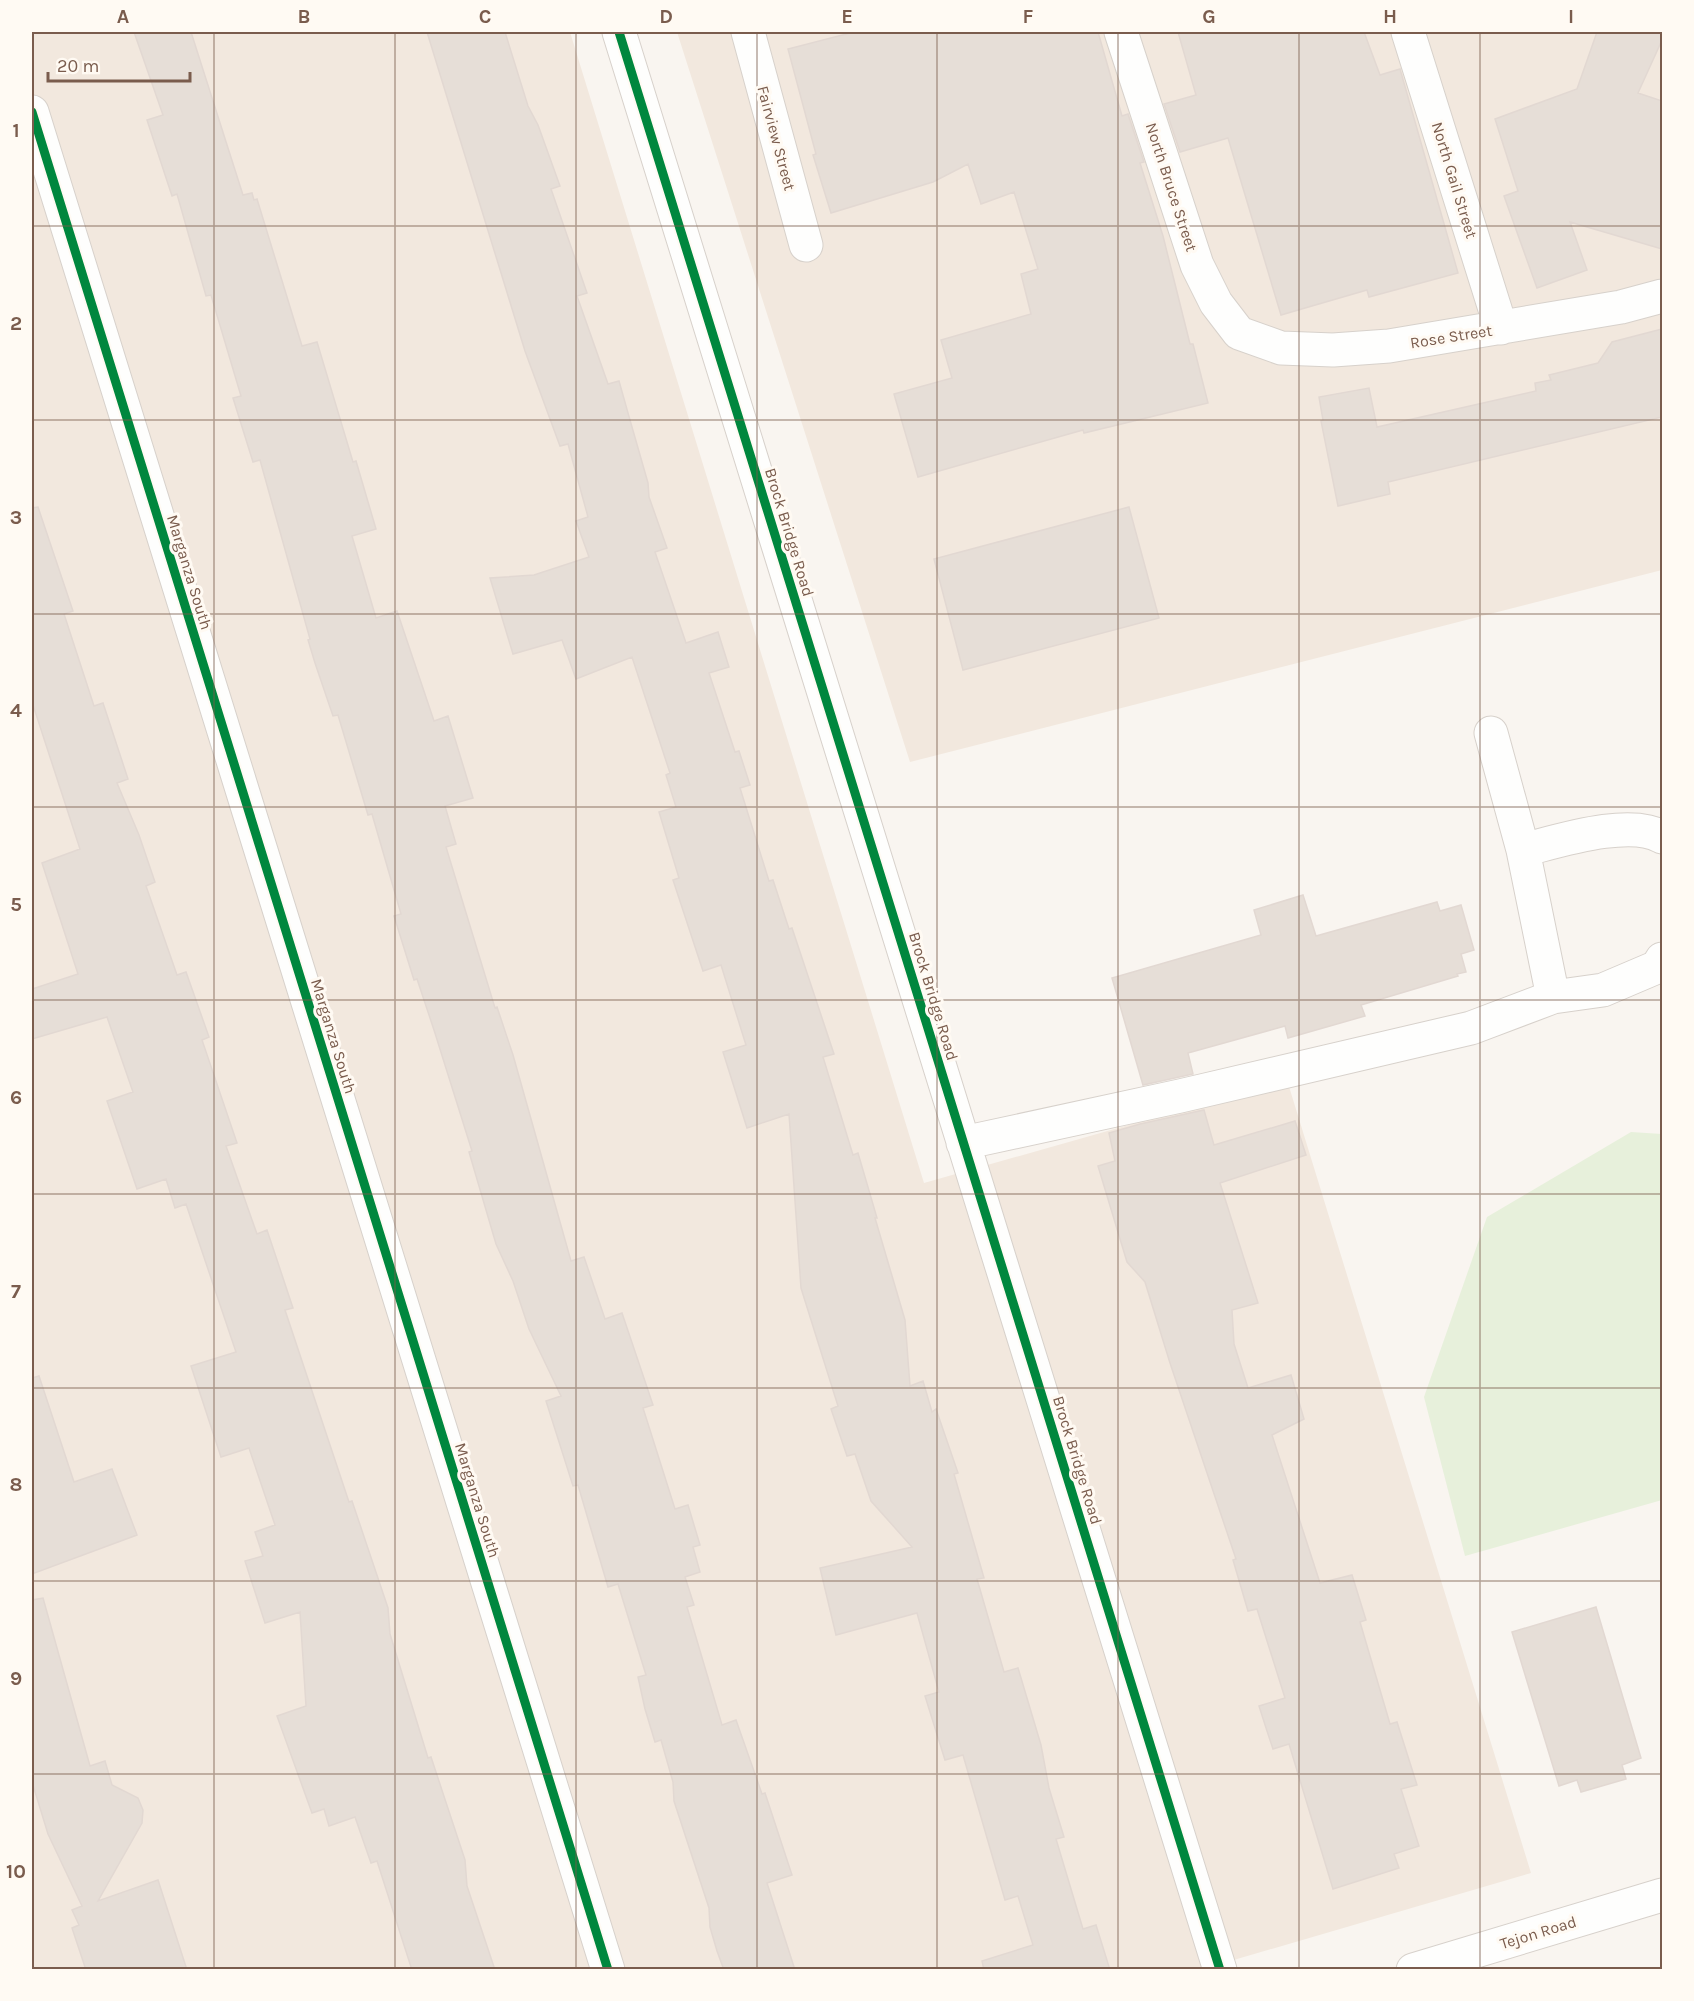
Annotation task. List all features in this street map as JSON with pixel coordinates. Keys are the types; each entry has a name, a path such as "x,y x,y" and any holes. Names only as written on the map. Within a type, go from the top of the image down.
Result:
{"street":[{"name":"Brock Bridge Road","path":"619,32 1220,1970"},
{"name":"Fairview Street","path":"748,32 806,245"},
{"name":"North Bruce Street","path":"1121,32 1197,265 1216,303 1239,333"},
{"name":"North Gail Street","path":"1408,32 1501,328"},
{"name":"Marganza South","path":"32,112 608,1970"},
{"name":"Rose Street","path":"1239,333 1281,348 1333,350 1389,346 1621,307 1662,296"},
{"path":"1491,733 1523,850 1553,997"},
{"path":"1523,850 1575,837 1628,828 1662,837"},
{"path":"963,1143 1180,1096 1471,1028 1553,997 1603,990 1657,967 1662,959"},
{"name":"Tejon Road","path":"1413,1970 1662,1895"}],"shaded area":[{"path":"32,32 570,32 924,1183 1287,1080 1531,1873 1203,1969 32,1970"},
{"path":"677,32 1662,32 1662,570 910,762"}],"green space":[{"path":"1631,1132 1662,1134 1662,1500 1465,1556 1424,1397 1487,1217"}],"building":[{"path":"134,32 191,32 243,195 252,193 254,200 257,199 302,346 317,342 353,462 356,461 376,529 352,536 376,618 397,611 434,721 448,716 473,798 445,806 456,844 446,847 495,1008 497,1007 513,1055 571,1261 584,1257 605,1319 622,1313 653,1405 643,1408 675,1509 688,1505 700,1545 693,1547 700,1572 685,1577 694,1605 687,1607 722,1725 736,1720 762,1794 765,1793 792,1875 767,1883 795,1970 724,1970 717,1951 710,1927 709,1908 674,1801 673,1782 661,1740 655,1742 645,1709 638,1677 646,1675 618,1584 608,1587 578,1485 573,1486 546,1401 561,1396 529,1329 513,1281 496,1244 469,1152 472,1151 434,1030 417,979 414,980 394,916 401,914 372,814 368,815 338,715 333,716 315,663 260,460 253,462 233,398 241,396 211,295 206,296 177,194 172,196 147,120 163,115"},
{"path":"427,32 505,32 528,106 538,125 560,186 551,189 587,293 577,296 608,384 619,381 648,483 649,497 667,548 655,552 686,643 718,632 729,667 709,673 735,752 739,751 750,785 740,788 769,881 773,880 789,929 792,928 834,1054 823,1057 853,1155 858,1153 905,1320 910,1386 923,1381 932,1412 936,1409 958,1473 954,1474 984,1578 977,1579 1004,1672 1018,1668 1041,1745 1049,1788 1064,1837 1056,1839 1083,1929 1096,1925 1110,1970 984,1970 982,1961 1033,1945 1018,1896 1005,1900 963,1755 945,1760 925,1696 939,1692 917,1613 836,1635 820,1568 912,1547 871,1501 855,1454 847,1456 831,1409 838,1406 801,1288 789,1114 747,1128 723,1052 746,1045 721,965 703,971 673,880 679,878 659,812 676,807 666,775 670,773 632,657 576,679 562,640 513,654 490,578 534,575 589,557 576,521 588,517 568,444 560,446 525,351"},
{"path":"854,32 1098,32 1122,116 1128,114 1144,162 1140,163 1163,236 1190,344 1193,344 1208,403 1084,433 1083,430 918,477 894,394 952,378 941,340 1031,314 1021,274 1038,269 1014,192 981,204 968,164 933,182 831,213 813,155 816,154 788,49"},
{"path":"1178,32 1364,32 1380,75 1400,69 1458,273 1369,297 1367,290 1281,315 1228,138 1180,152 1164,104 1196,95"},
{"path":"1597,32 1662,32 1662,40 1638,93 1662,101 1662,249 1570,222 1587,270 1537,288 1504,196 1518,191 1495,119 1577,89"},
{"path":"1662,329 1662,417 1388,482 1390,494 1338,506 1321,421 1323,420 1319,397 1369,388 1377,427 1536,391 1535,383 1551,380 1549,375 1598,363 1612,342"},
{"path":"38,507 73,611 64,614 94,706 103,703 128,779 117,783 139,835 155,882 146,886 177,975 186,972 209,1037 202,1040 237,1143 226,1146 257,1234 267,1230 293,1308 285,1310 349,1502 352,1501 388,1608 390,1634 428,1758 431,1757 465,1860 467,1886 495,1970 412,1970 377,1861 371,1863 355,1817 329,1826 324,1809 312,1813 277,1716 306,1706 300,1612 265,1623 245,1561 263,1556 255,1532 275,1525 249,1448 221,1457 191,1366 236,1352 186,1204 175,1208 166,1179 137,1189 107,1101 133,1092 107,1017 32,1039 32,989 78,974 42,863 80,849 32,702 32,508"},
{"path":"1129,507 1159,618 963,670 934,559"},
{"path":"1303,895 1316,936 1437,902 1440,911 1461,905 1474,950 1461,954 1466,972 1361,1005 1365,1016 1288,1038 1285,1026 1188,1053 1193,1074 1143,1085 1112,978 1261,935 1254,910"},
{"path":"1204,1110 1214,1145 1295,1121 1306,1155 1220,1183 1258,1303 1232,1310 1234,1344 1248,1388 1291,1375 1304,1419 1272,1435 1320,1583 1352,1575 1366,1620 1360,1622 1390,1724 1397,1722 1417,1785 1401,1789 1419,1846 1394,1854 1399,1868 1333,1889 1289,1744 1273,1749 1259,1706 1285,1698 1257,1609 1248,1611 1233,1560 1236,1559 1145,1282 1127,1262 1098,1166 1115,1161 1109,1133"},
{"path":"39,1376 74,1482 112,1469 137,1535 32,1574 32,1378"},
{"path":"43,1598 90,1766 105,1761 112,1785 138,1798 143,1810 142,1823 98,1901 158,1880 187,1970 86,1970 72,1928 79,1925 72,1910 82,1906 48,1834 32,1782 32,1600"},
{"path":"1596,1607 1641,1758 1622,1765 1626,1779 1581,1792 1577,1780 1559,1786 1512,1632"}],"cycle path":[{"path":"619,32 1220,1970"},
{"path":"32,112 608,1970"}]}
